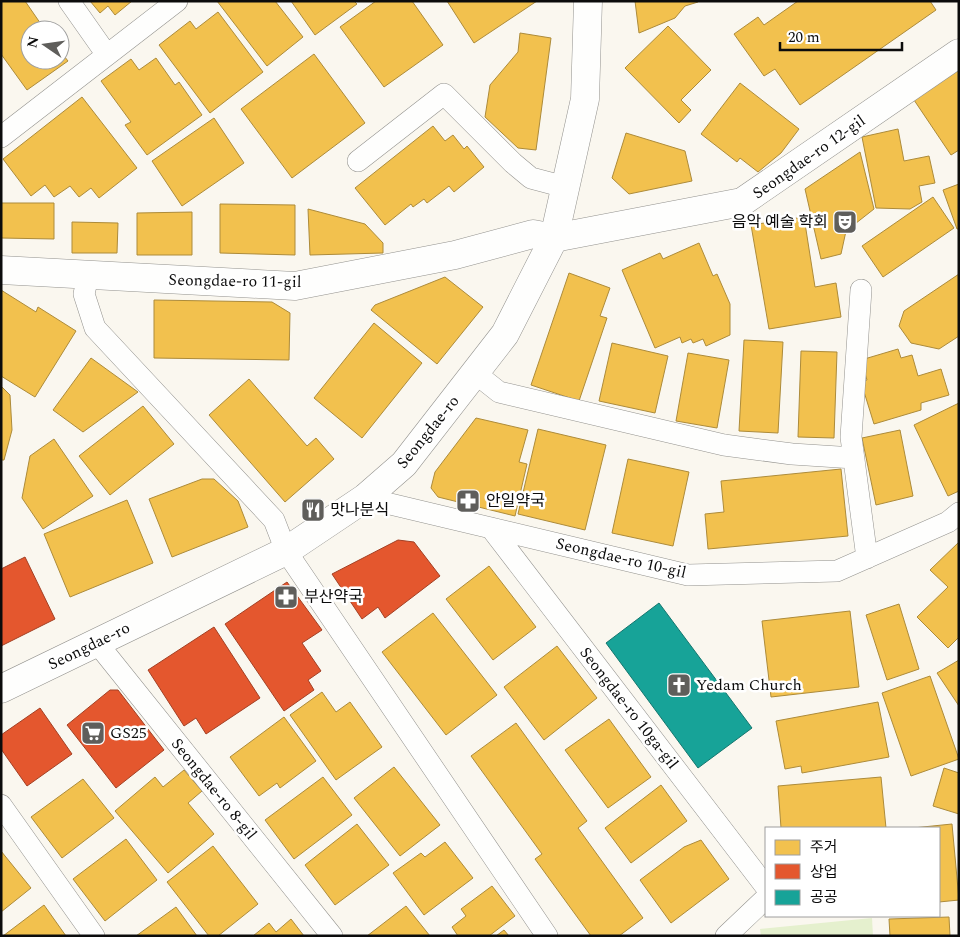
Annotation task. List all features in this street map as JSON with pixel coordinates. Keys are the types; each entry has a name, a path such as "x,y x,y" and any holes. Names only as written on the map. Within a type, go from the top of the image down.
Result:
{"street":[{"name":"Seongdae-ro","path":"1,688 286,551 365,498 404,464 505,334 554,238 585,99 588,1"},
{"name":"Seongdae-ro 12-gil","path":"554,238 742,202 959,53"},
{"name":"Seongdae-ro 11-gil","path":"1,270 295,286 455,255 534,234 554,238"}],"lane":[{"path":"69,1 107,55"},
{"path":"1,137 177,1"},
{"path":"358,160 444,94 513,164 531,178 565,187"},
{"path":"88,276 84,294 96,328 274,520 286,551 547,936"},
{"path":"861,290 851,437 867,558"},
{"path":"475,373 499,392 724,445 792,454 854,458"},
{"name":"Seongdae-ro 10-gil","path":"365,498 688,575 836,571 948,522 959,513"},
{"name":"Seongdae-ro 10ga-gil","path":"491,528 765,886"},
{"name":"Seongdae-ro 8-gil","path":"97,643 332,936"},
{"path":"1,805 94,936"},
{"path":"726,936 765,899"}],"green space":[{"path":"872,918 873,936 761,936 760,929"}],"building: 주거":[{"path":"1,1 25,1 38,20 20,20 20,70 55,70 27,90 1,54"},
{"path":"90,1 132,1 115,15 108,6 100,13"},
{"path":"217,1 275,1 303,37 267,66"},
{"path":"291,1 354,1 357,4 315,35"},
{"path":"376,1 412,1 443,45 384,87 340,27"},
{"path":"447,1 537,1 474,43"},
{"path":"635,1 698,2 685,6 675,18 639,33"},
{"path":"798,1 930,1 936,10 800,105 775,69 764,76 734,34 758,17 764,25"},
{"path":"218,12 263,72 210,113 159,45 190,21 196,29"},
{"path":"668,26 711,70 681,100 691,110 679,123 625,68"},
{"path":"520,33 551,38 536,150 518,148 485,117 490,85 518,52"},
{"path":"314,54 365,123 292,178 241,109"},
{"path":"156,58 175,85 179,82 202,115 147,155 125,125 131,122 101,81 131,59 139,70"},
{"path":"959,69 959,150 951,155 914,100"},
{"path":"740,83 799,129 781,153 758,172 740,158 737,162 701,134"},
{"path":"82,97 137,168 99,198 91,188 79,197 70,186 54,197 45,185 31,196 3,159"},
{"path":"214,118 244,163 182,206 152,161"},
{"path":"433,126 445,141 453,135 464,149 467,146 484,167 454,192 449,186 427,203 424,199 413,207 411,204 385,225 355,188"},
{"path":"898,129 904,161 929,156 935,183 919,186 922,202 910,209 876,208 862,137"},
{"path":"626,133 685,151 692,181 629,194 612,178"},
{"path":"860,152 874,209 846,231 841,254 821,259 805,189"},
{"path":"959,184 959,229 957,229 943,190"},
{"path":"933,197 954,228 883,277 862,246"},
{"path":"1,203 54,203 54,239 1,238"},
{"path":"220,204 295,205 295,255 220,253"},
{"path":"308,209 365,224 383,243 383,253 310,255"},
{"path":"192,212 192,255 137,255 137,213"},
{"path":"804,217 815,287 836,283 841,317 769,329 751,225"},
{"path":"72,222 118,223 117,253 72,253"},
{"path":"699,243 713,276 717,274 730,304 730,335 706,346 703,339 693,343 691,339 682,343 680,337 655,348 622,270 660,253 663,259"},
{"path":"569,273 610,288 600,316 607,318 579,401 531,385"},
{"path":"959,274 959,336 939,349 911,343 899,326 904,311"},
{"path":"445,277 483,307 437,364 371,310 375,305"},
{"path":"1,290 36,312 38,307 76,331 35,397 1,376"},
{"path":"154,300 272,302 290,313 289,360 154,358"},
{"path":"374,323 422,363 362,438 314,398"},
{"path":"744,340 783,342 778,433 739,431"},
{"path":"612,343 668,356 655,413 599,401"},
{"path":"898,349 901,358 912,355 918,376 941,369 949,395 921,403 921,410 874,424 861,382 867,380 861,360"},
{"path":"801,351 837,352 834,438 798,437"},
{"path":"688,353 729,360 717,428 676,421"},
{"path":"91,358 138,392 83,432 53,410"},
{"path":"249,379 307,446 316,438 334,459 285,502 209,415"},
{"path":"1,386 10,395 12,430 4,460 1,460"},
{"path":"959,403 959,491 948,496 914,425"},
{"path":"143,406 174,444 110,495 79,456"},
{"path":"476,418 528,430 519,462 527,464 515,516 438,497 431,488 435,472"},
{"path":"538,429 606,445 585,530 518,514"},
{"path":"900,430 913,496 876,505 862,438"},
{"path":"54,439 93,496 43,529 22,498 30,456"},
{"path":"628,459 689,472 673,546 612,533"},
{"path":"841,469 848,536 708,549 705,514 724,512 721,481"},
{"path":"202,479 214,479 238,501 248,527 172,557 149,499"},
{"path":"127,500 153,563 70,597 44,534"},
{"path":"959,542 959,637 948,648 917,617 948,587 930,570"},
{"path":"489,566 536,627 493,660 446,599"},
{"path":"899,604 919,669 887,680 866,615"},
{"path":"850,611 859,687 771,697 762,621"},
{"path":"433,613 497,695 446,735 382,652"},
{"path":"557,646 597,698 544,740 504,687"},
{"path":"959,660 959,706 937,673"},
{"path":"930,676 959,759 911,776 882,693"},
{"path":"322,692 336,712 350,702 382,747 336,780 290,715"},
{"path":"878,702 889,757 802,773 801,766 785,769 776,721"},
{"path":"284,717 316,761 280,788 277,783 259,796 230,757"},
{"path":"609,719 651,777 608,808 565,750"},
{"path":"516,723 587,821 578,828 643,918 619,936 591,936 535,859 542,854 471,756"},
{"path":"394,767 440,825 400,856 354,798"},
{"path":"944,768 959,773 959,814 933,806"},
{"path":"184,770 202,791 188,803 214,834 168,873 115,811 155,777 163,787"},
{"path":"323,777 352,815 294,859 265,820"},
{"path":"881,777 886,827 781,827 778,786"},
{"path":"83,779 114,818 62,858 31,817"},
{"path":"661,785 687,821 631,863 605,828"},
{"path":"357,824 389,865 335,905 305,865"},
{"path":"952,824 959,900 940,902 940,827 923,827"},
{"path":"126,839 157,880 105,921 73,879"},
{"path":"701,840 729,879 671,923 640,880 684,847"},
{"path":"445,842 473,878 424,915 393,873 421,853 425,857"},
{"path":"213,846 258,904 218,936 209,936 167,882"},
{"path":"1,851 31,888 1,912"},
{"path":"492,886 515,916 489,936 458,936 452,927 466,916 461,909"},
{"path":"44,905 66,936 3,936"},
{"path":"406,906 430,936 367,936"},
{"path":"176,907 197,936 136,936"},
{"path":"949,917 950,936 890,936 889,919"},
{"path":"291,919 304,936 253,936 269,923 276,932"},
{"path":"504,930 509,936 496,936"}],"building: 상업":[{"path":"398,540 414,542 440,576 385,618 378,607 362,619 332,574"},
{"path":"25,557 55,619 1,646 1,569"},
{"path":"287,582 322,630 302,643 321,671 308,680 314,690 284,711 225,624"},
{"path":"214,627 260,698 206,734 196,718 184,726 148,670"},
{"path":"110,690 118,690 164,750 116,788 67,725"},
{"path":"40,708 72,754 27,786 1,749 1,735"}],"building: 공공":[{"name":"Yedam Church","path":"659,603 752,728 698,768 606,643"}],"place":[{"name":"음악 예술 학회","path":"845,222"},
{"name":"안일약국","path":"468,501"},
{"name":"맛나분식","path":"313,510"},
{"name":"부산약국","path":"286,597"},
{"name":"Yedam Church","path":"679,685"},
{"name":"GS25","path":"93,733"}]}
